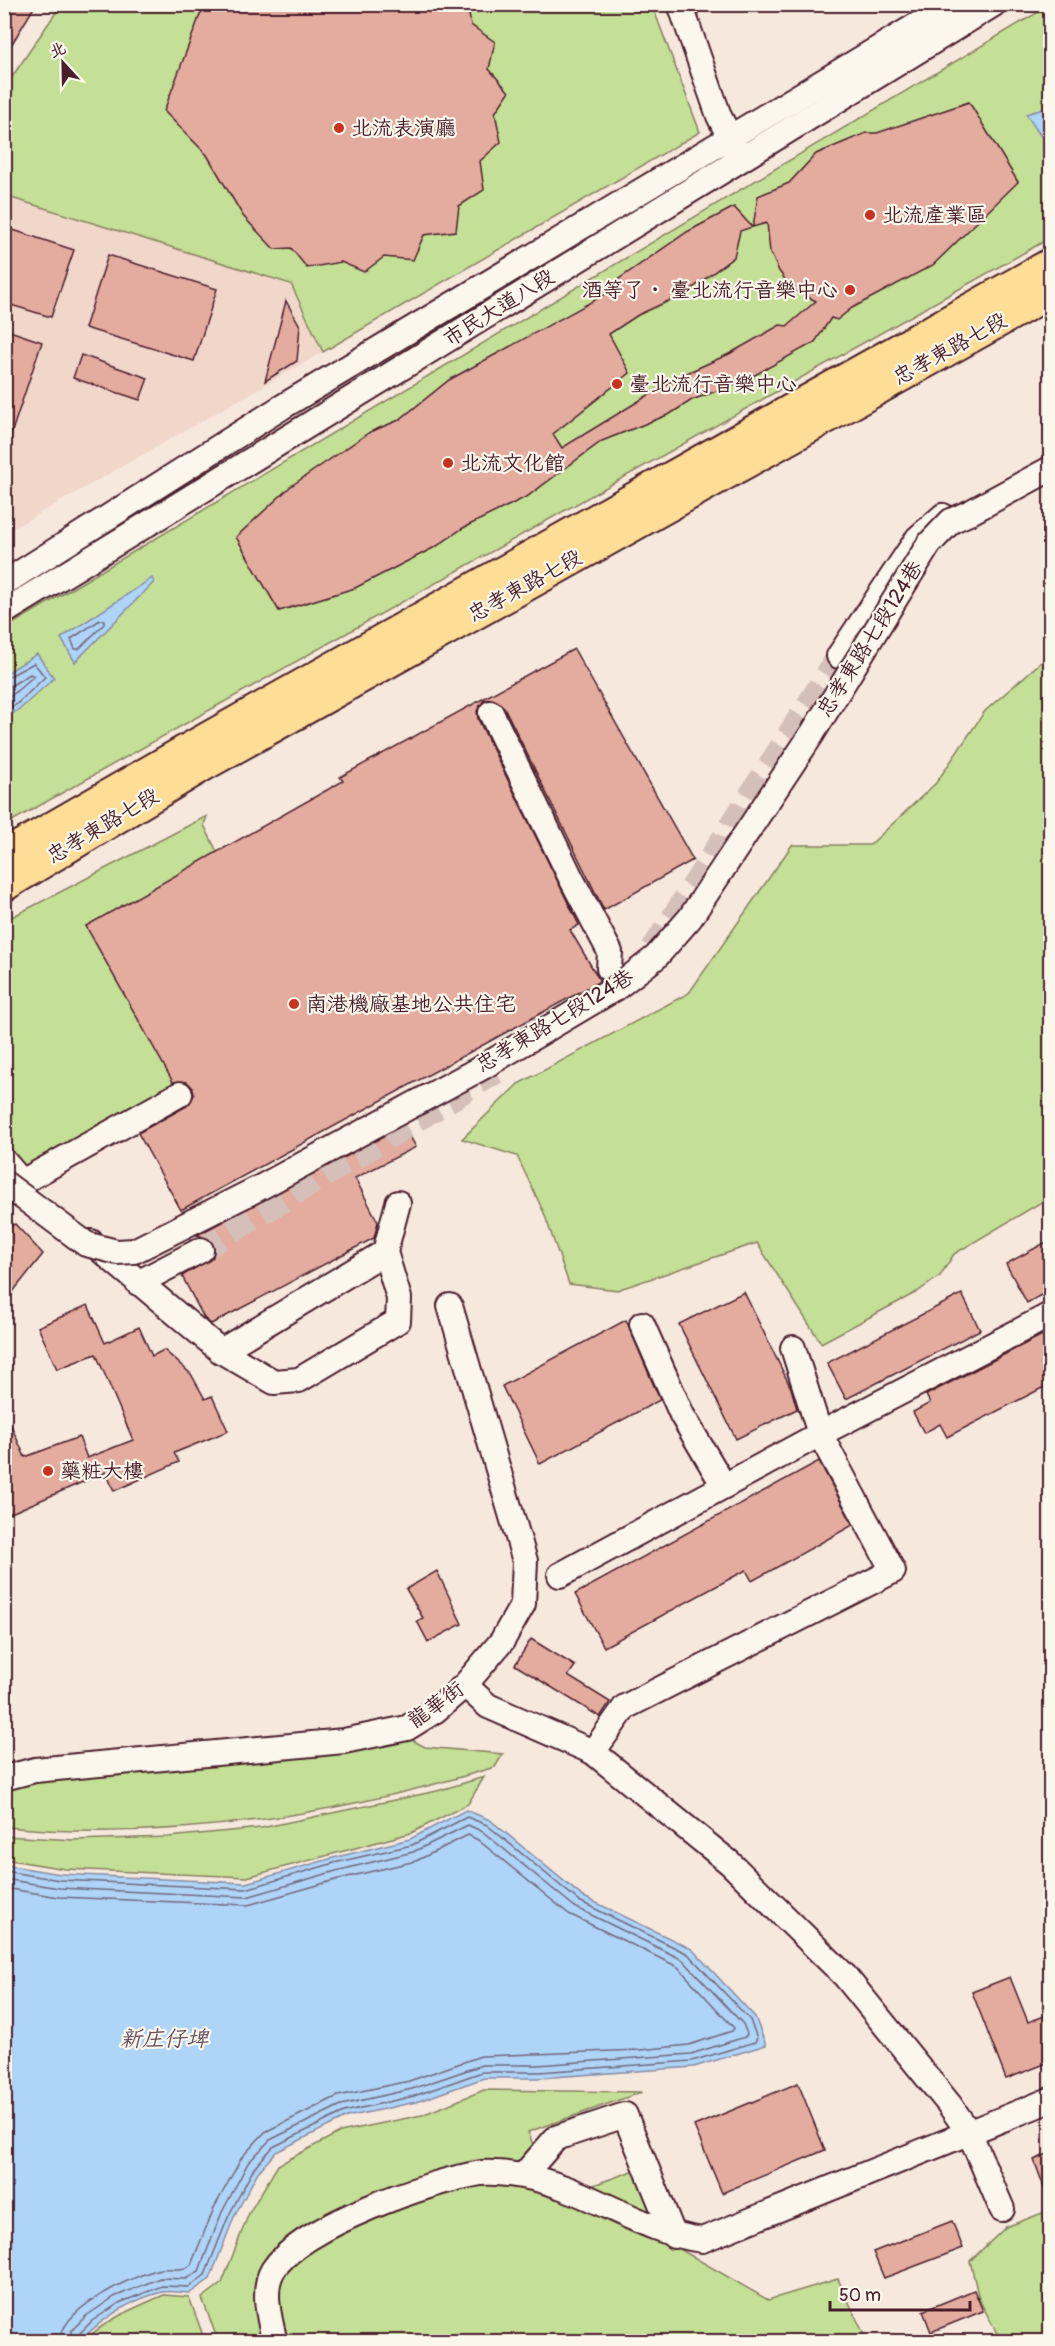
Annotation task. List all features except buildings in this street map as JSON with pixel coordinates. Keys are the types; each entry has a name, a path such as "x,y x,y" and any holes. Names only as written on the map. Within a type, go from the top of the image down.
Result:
{"main road":[{"name":"忠孝東路七段","path":"4,855 212,735 1050,264"},
{"name":"忠孝東路七段","path":"4,886 203,766 1050,293"}],"street":[{"path":"680,4 729,139 742,159"},
{"name":"市民大道八段","path":"4,583 282,407 952,4"},
{"name":"市民大道八段","path":"4,612 994,4"},
{"path":"839,656 918,538 942,516 960,517 1050,469"},
{"name":"忠孝東路七段124巷","path":"13,1182 86,1244 117,1252 134,1251 261,1187 472,1072 616,988 656,957 690,918 812,734 923,553 960,517"},
{"path":"491,713 571,878 610,952 609,969"},
{"path":"13,1182 180,1094"},
{"path":"4,1161 13,1182 221,1351 274,1382 299,1380 398,1321 399,1298 385,1252 398,1203"},
{"path":"138,1283 201,1250"},
{"path":"221,1351 385,1252"},
{"name":"龍華街","path":"4,1778 35,1770 344,1741 376,1735 407,1728 436,1710 465,1686 502,1641 523,1604 525,1561 450,1306"},
{"path":"560,1575 820,1434 1050,1315"},
{"path":"642,1324 682,1415 723,1486"},
{"path":"593,1752 625,1707 893,1571 820,1434 793,1348"},
{"path":"465,1686 488,1706 593,1752 730,1863 845,1976 970,2134 1002,2209"},
{"path":"275,2342 266,2304 272,2271 307,2237 360,2213 444,2182 483,2173 523,2176 594,2199 674,2236 702,2240 1050,2100"},
{"path":"523,2176 556,2138 625,2115 674,2236"}],"shaded area":[{"path":"5,196 292,284 323,352 5,533"}],"green space":[{"path":"61,5 652,5 700,132 323,352 291,284 5,196 5,87"},
{"path":"1050,5 1050,238 5,825 4,629"},
{"path":"1050,658 1050,1197 954,1254 940,1276 917,1292 821,1343 757,1243 617,1290 569,1284 544,1213 517,1156 462,1139 518,1084 689,993 792,845 870,845 936,783 985,711 1040,663"},
{"path":"207,816 204,825 219,856 86,926 184,1101 22,1169 5,1138 4,921"},
{"path":"410,1739 425,1747 503,1754 495,1767 435,1784 375,1799 252,1821 129,1831 67,1831 5,1827 4,1792 41,1780 323,1756"},
{"path":"484,1777 468,1804 411,1833 247,1877 65,1869 5,1859 5,1836 74,1840 168,1837 261,1828 437,1791"},
{"path":"484,2090 642,2092 528,2132 555,2199 638,2169 676,2247 768,2300 838,2279 867,2341 218,2341 202,2298 222,2283 249,2213 278,2165 340,2132 422,2115"},
{"path":"1050,2210 1050,2341 1001,2341 979,2299 970,2261 1006,2227"},
{"path":"164,2295 189,2297 205,2341 84,2341 112,2320"}],"water":[{"path":"1050,107 1050,140 1046,144 1026,114"},
{"path":"152,578 154,582 75,662 61,638"},
{"path":"37,654 54,678 20,709 5,718 5,674"},
{"name":"新庄仔埤","path":"466,1810 490,1820 582,1896 692,1949 755,2017 766,2045 694,2067 539,2078 484,2078 416,2102 347,2117 276,2152 258,2172 234,2217 210,2279 190,2293 165,2291 139,2300 107,2318 80,2341 5,2341 5,1865 60,1874 246,1883 410,1839"}],"tunnel":[{"path":"653,949 839,656"},
{"path":"201,1250 496,1072"}],"place":[{"name":"北流表演廳","path":"339,128"},
{"name":"北流產業區","path":"870,215"},
{"name":"酒等了・ 臺北流行音樂中心","path":"850,290"},
{"name":"臺北流行音樂中心","path":"617,384"},
{"name":"北流文化館","path":"448,463"},
{"name":"南港機廠基地公共住宅","path":"294,1004"},
{"name":"藥粧大樓","path":"48,1471"}]}
